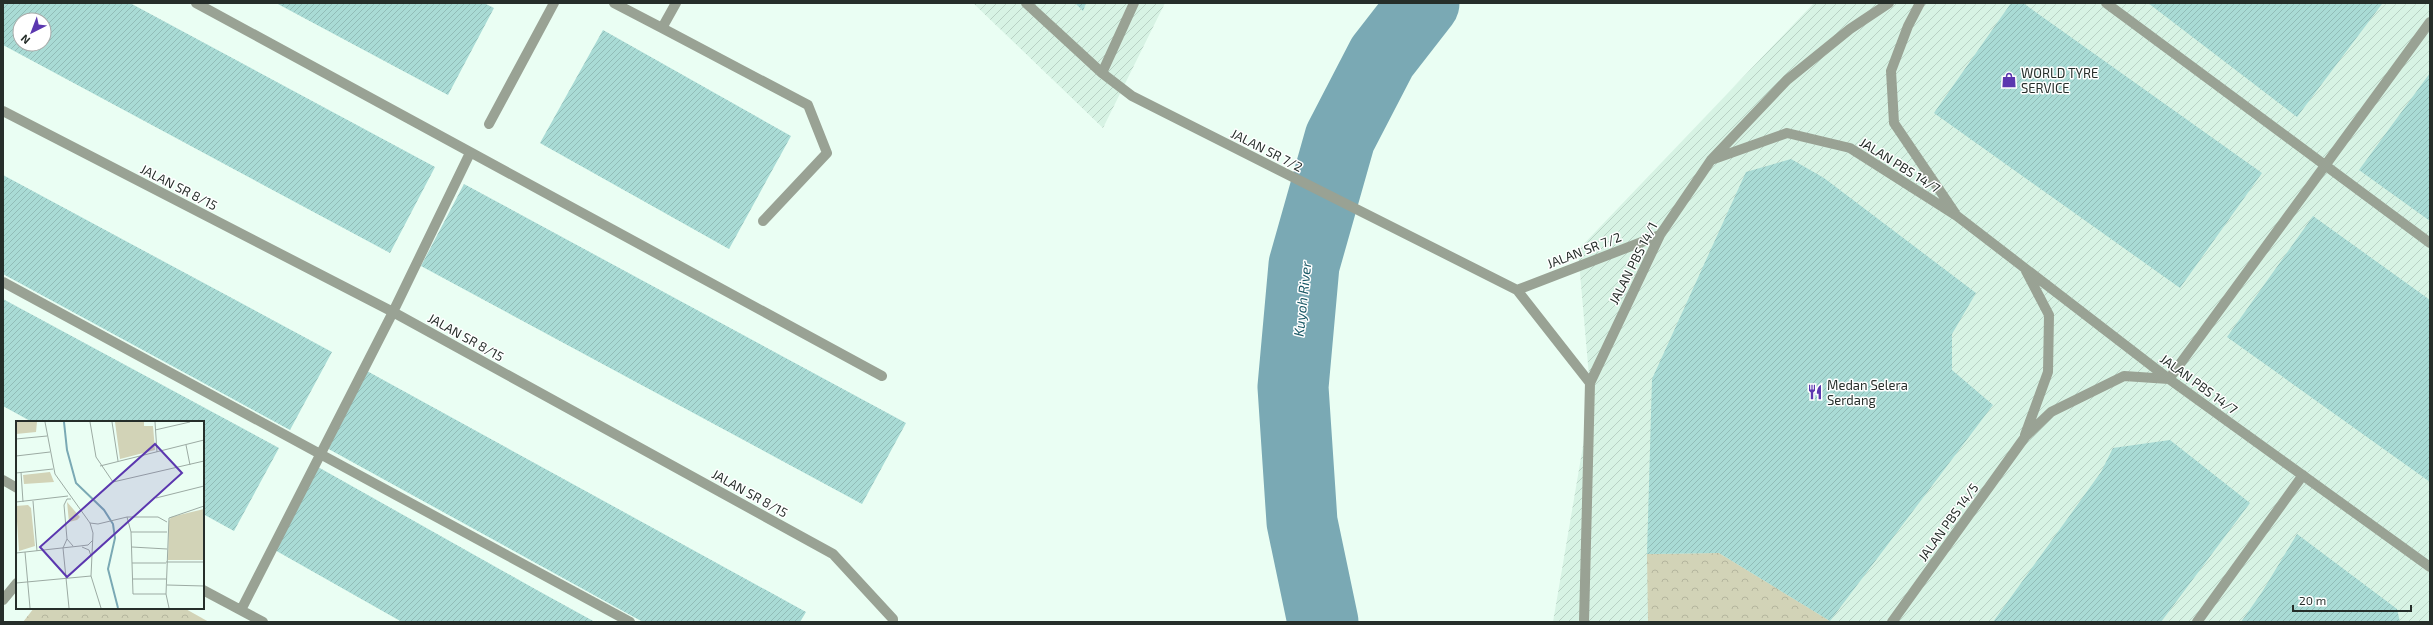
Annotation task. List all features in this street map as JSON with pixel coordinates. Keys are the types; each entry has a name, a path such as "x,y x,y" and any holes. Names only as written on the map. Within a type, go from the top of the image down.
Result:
{"street":[{"path":"196,3 882,376"},
{"path":"489,124 554,3"},
{"path":"614,3 808,105 827,153 763,221"},
{"path":"662,28 676,3"},
{"name":"JALAN SR 7/2","path":"1026,3 1102,73 1132,96 1517,290 1590,383"},
{"path":"1102,73 1134,3"},
{"name":"JALAN PBS 14/1","path":"1584,622 1590,383 1660,235 1711,160 1787,80 1850,29 1889,3"},
{"name":"JALAN PBS 14/7","path":"1920,3 1908,26 1891,71 1894,123 1957,216"},
{"path":"2106,3 2430,243"},
{"path":"2025,437 2051,412 2124,376 2170,379 2430,22"},
{"name":"JALAN SR 8/15","path":"3,111 393,312 833,554 893,621"},
{"name":"JALAN PBS 14/7","path":"1711,160 1787,133 1850,148 1957,216 2170,379 2430,567"},
{"path":"241,610 393,312 470,153"},
{"name":"JALAN SR 7/2","path":"1517,290 1660,235"},
{"path":"2024,267 2049,315 2048,372 2025,437"},
{"path":"3,282 630,622"},
{"name":"JALAN PBS 14/5","path":"1892,622 2025,437"},
{"path":"2197,622 2303,475"},
{"path":"3,480 16,487"},
{"path":"3,600 16,584"},
{"path":"204,591 263,622"}],"shaded area":[{"path":"973,3 1165,3 1103,128"},
{"path":"1814,3 2430,3 2430,622 1553,622 1591,399 1578,250"}],"green space":[{"path":"1719,553 1830,621 1648,622 1647,554"},
{"path":"33,609 186,609 209,622 23,622"}],"building":[{"path":"3,3 130,3 435,167 390,253 16,52 52,52 52,12 12,12 12,50 3,45"},
{"path":"276,3 484,3 494,8 448,95"},
{"path":"1075,3 1086,3 1083,11"},
{"path":"2011,3 2023,3 2262,173 2180,288 1934,113"},
{"path":"2148,3 2380,3 2382,4 2297,117"},
{"path":"603,30 791,136 729,249 540,143"},
{"path":"2430,73 2430,221 2359,170"},
{"name":"Medan Selera Serdang","path":"1791,159 1824,178 1976,293 1952,334 1952,370 1993,405 1830,621 1719,553 1647,554 1652,379 1746,172"},
{"path":"3,175 332,352 290,430 3,274"},
{"path":"464,184 906,423 862,504 421,266"},
{"path":"2313,216 2430,300 2430,482 2227,337"},
{"path":"3,299 279,448 234,531 204,515 204,421 30,421 3,406"},
{"path":"367,371 806,612 800,622 643,622 325,447"},
{"path":"2170,440 2250,503 2161,622 1993,622 2101,472 2113,448"},
{"path":"318,467 595,622 402,622 273,549"},
{"path":"2297,534 2397,609 2400,622 2241,622 2262,592"}],"waterway":[{"name":"Kuyoh River","path":"1323,622 1302,522 1293,387 1304,265 1340,138 1382,57 1424,3"}],"place":[{"name":"WORLD TYRE SERVICE","path":"2009,80"},
{"name":"Medan Selera Serdang","path":"1815,392"}]}
